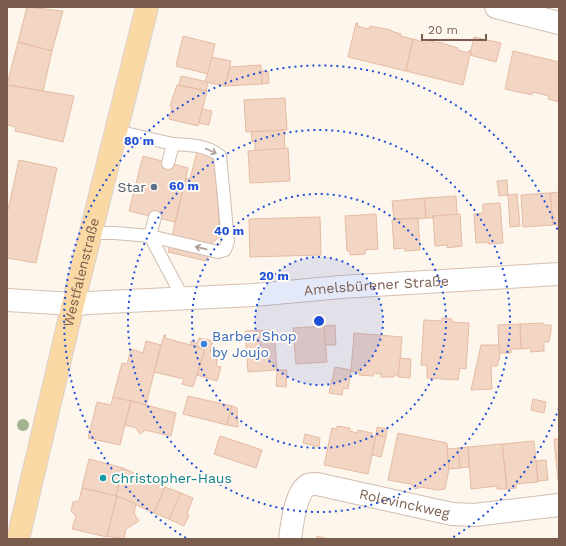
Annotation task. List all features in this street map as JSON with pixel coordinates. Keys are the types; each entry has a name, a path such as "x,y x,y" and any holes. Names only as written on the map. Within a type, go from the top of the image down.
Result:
{"main road":[{"name":"Westfalenstraße","path":"18,539 73,304 147,7"}],"street":[{"path":"496,7 559,23"},
{"name":"Amelsbürener Straße","path":"7,300 73,304 254,295 348,287 559,274"},
{"name":"Rolevinckweg","path":"290,539 297,502 302,492 308,485 317,484 452,514 474,514 559,505"}],"lane":[{"path":"91,233 115,233 150,236 218,252 225,250 228,241 220,156 213,150 193,145 173,144 116,131"},
{"path":"168,163 173,144"},
{"path":"154,217 150,236 182,298"}],"building":[{"path":"27,7 63,11 52,51 18,42"},
{"path":"356,23 358,23 357,26 369,29 370,26 391,30 401,34 400,36 413,39 406,71 348,57"},
{"path":"183,36 215,44 208,74 176,66"},
{"path":"474,37 501,43 496,62 470,55"},
{"path":"413,39 426,43 427,40 439,42 469,53 469,50 471,51 463,85 406,71"},
{"path":"18,42 52,51 43,91 7,85"},
{"path":"513,51 559,62 559,102 548,99 549,96 533,92 532,95 505,89"},
{"path":"212,57 231,61 225,86 205,82"},
{"path":"261,65 262,84 225,86 230,67"},
{"path":"262,71 268,71 269,83 262,84"},
{"path":"181,76 208,82 206,91 179,85"},
{"path":"7,85 74,96 63,142 15,131 16,127 7,125"},
{"path":"177,85 207,91 198,126 169,119 172,107 170,106"},
{"path":"285,98 287,130 246,132 244,100"},
{"path":"202,109 212,111 209,125 199,123"},
{"path":"284,130 285,149 255,151 255,142 252,142 251,132"},
{"path":"288,148 290,181 250,183 248,151"},
{"path":"197,152 211,155 215,162 220,236 210,245 206,261 168,252 186,178 190,179"},
{"path":"143,156 188,168 175,222 129,211"},
{"path":"19,160 57,168 36,263 7,258 7,210"},
{"path":"507,180 508,195 499,196 497,181"},
{"path":"559,192 559,225 553,225 550,193"},
{"path":"550,193 553,225 523,227 521,195"},
{"path":"517,194 520,226 510,227 508,195"},
{"path":"456,196 457,215 433,216 433,218 426,218 424,198"},
{"path":"424,198 426,218 394,219 392,201"},
{"path":"500,203 503,243 476,243 474,214 483,213 483,204"},
{"path":"376,214 378,249 365,250 365,254 350,255 350,251 347,251 345,216"},
{"path":"460,214 462,246 447,248 447,245 435,246 433,216"},
{"path":"320,217 321,255 250,257 249,219"},
{"path":"418,218 420,250 405,251 405,248 394,249 392,220"},
{"path":"442,318 452,319 452,322 469,323 466,369 460,368 458,380 427,378 427,365 421,365 424,320 442,321"},
{"path":"543,323 543,325 551,325 549,342 544,342 544,351 531,352 531,348 521,349 520,324"},
{"path":"520,324 521,349 511,349 511,353 499,353 498,325"},
{"path":"335,325 336,345 325,345 324,326"},
{"path":"324,326 327,362 296,364 293,328"},
{"path":"274,330 277,370 248,372 245,331"},
{"path":"354,333 402,337 399,375 394,375 394,377 381,377 381,374 374,373 373,376 359,375 359,372 351,371"},
{"path":"164,335 166,335 165,338 205,349 193,387 182,384 184,379 154,372"},
{"path":"199,338 213,341 210,351 219,353 216,366 221,367 217,381 197,375 205,349 190,345 191,341 197,343"},
{"path":"146,341 161,345 146,405 113,397 122,363 127,364 131,349 143,353"},
{"path":"481,345 499,345 500,357 497,366 491,366 492,389 471,390"},
{"path":"400,358 411,359 410,378 398,377"},
{"path":"335,367 351,370 348,389 343,388 342,395 329,393"},
{"path":"277,370 287,370 286,387 276,386"},
{"path":"188,396 232,406 227,425 183,414"},
{"path":"113,397 131,401 120,445 88,438 97,402 111,405"},
{"path":"533,399 546,402 544,413 531,410"},
{"path":"131,401 176,413 171,436 145,430 140,434 136,428 125,425"},
{"path":"232,406 237,408 238,427 227,425"},
{"path":"337,426 350,428 350,431 357,433 358,430 372,433 371,436 376,436 368,474 324,465 332,428 337,429"},
{"path":"377,427 387,429 386,437 376,435"},
{"path":"398,433 447,443 449,469 445,489 437,490 421,487 415,489 411,484 388,480"},
{"path":"305,434 320,438 319,447 303,443"},
{"path":"376,435 386,437 381,457 372,455"},
{"path":"220,436 262,450 256,468 214,454"},
{"path":"554,439 559,439 559,480 558,480"},
{"path":"534,441 538,482 516,484 516,488 507,489 502,444"},
{"path":"502,444 507,489 497,489 497,486 471,489 468,447"},
{"path":"468,447 469,467 460,468 458,448"},
{"path":"458,448 460,468 449,469 447,449"},
{"name":"Christopher-Haus","path":"89,459 123,468 116,496 82,488"},
{"path":"546,460 548,480 538,481 536,461"},
{"path":"123,468 165,487 154,513 116,496"},
{"path":"165,487 181,493 169,519 154,513"},
{"path":"82,488 117,496 107,537 72,529 76,516 71,511 73,502 79,501"},
{"path":"181,493 193,498 187,514 189,515 184,526 169,519"},
{"path":"117,496 136,504 134,513 139,521 126,529 124,539 107,536"},
{"path":"317,536 328,539 317,539"}],"place":[{"name":"Star","path":"154,187"},
{"name":"Barber Shop by Joujo","path":"204,344"},
{"name":"Christopher-Haus","path":"103,478"}]}
